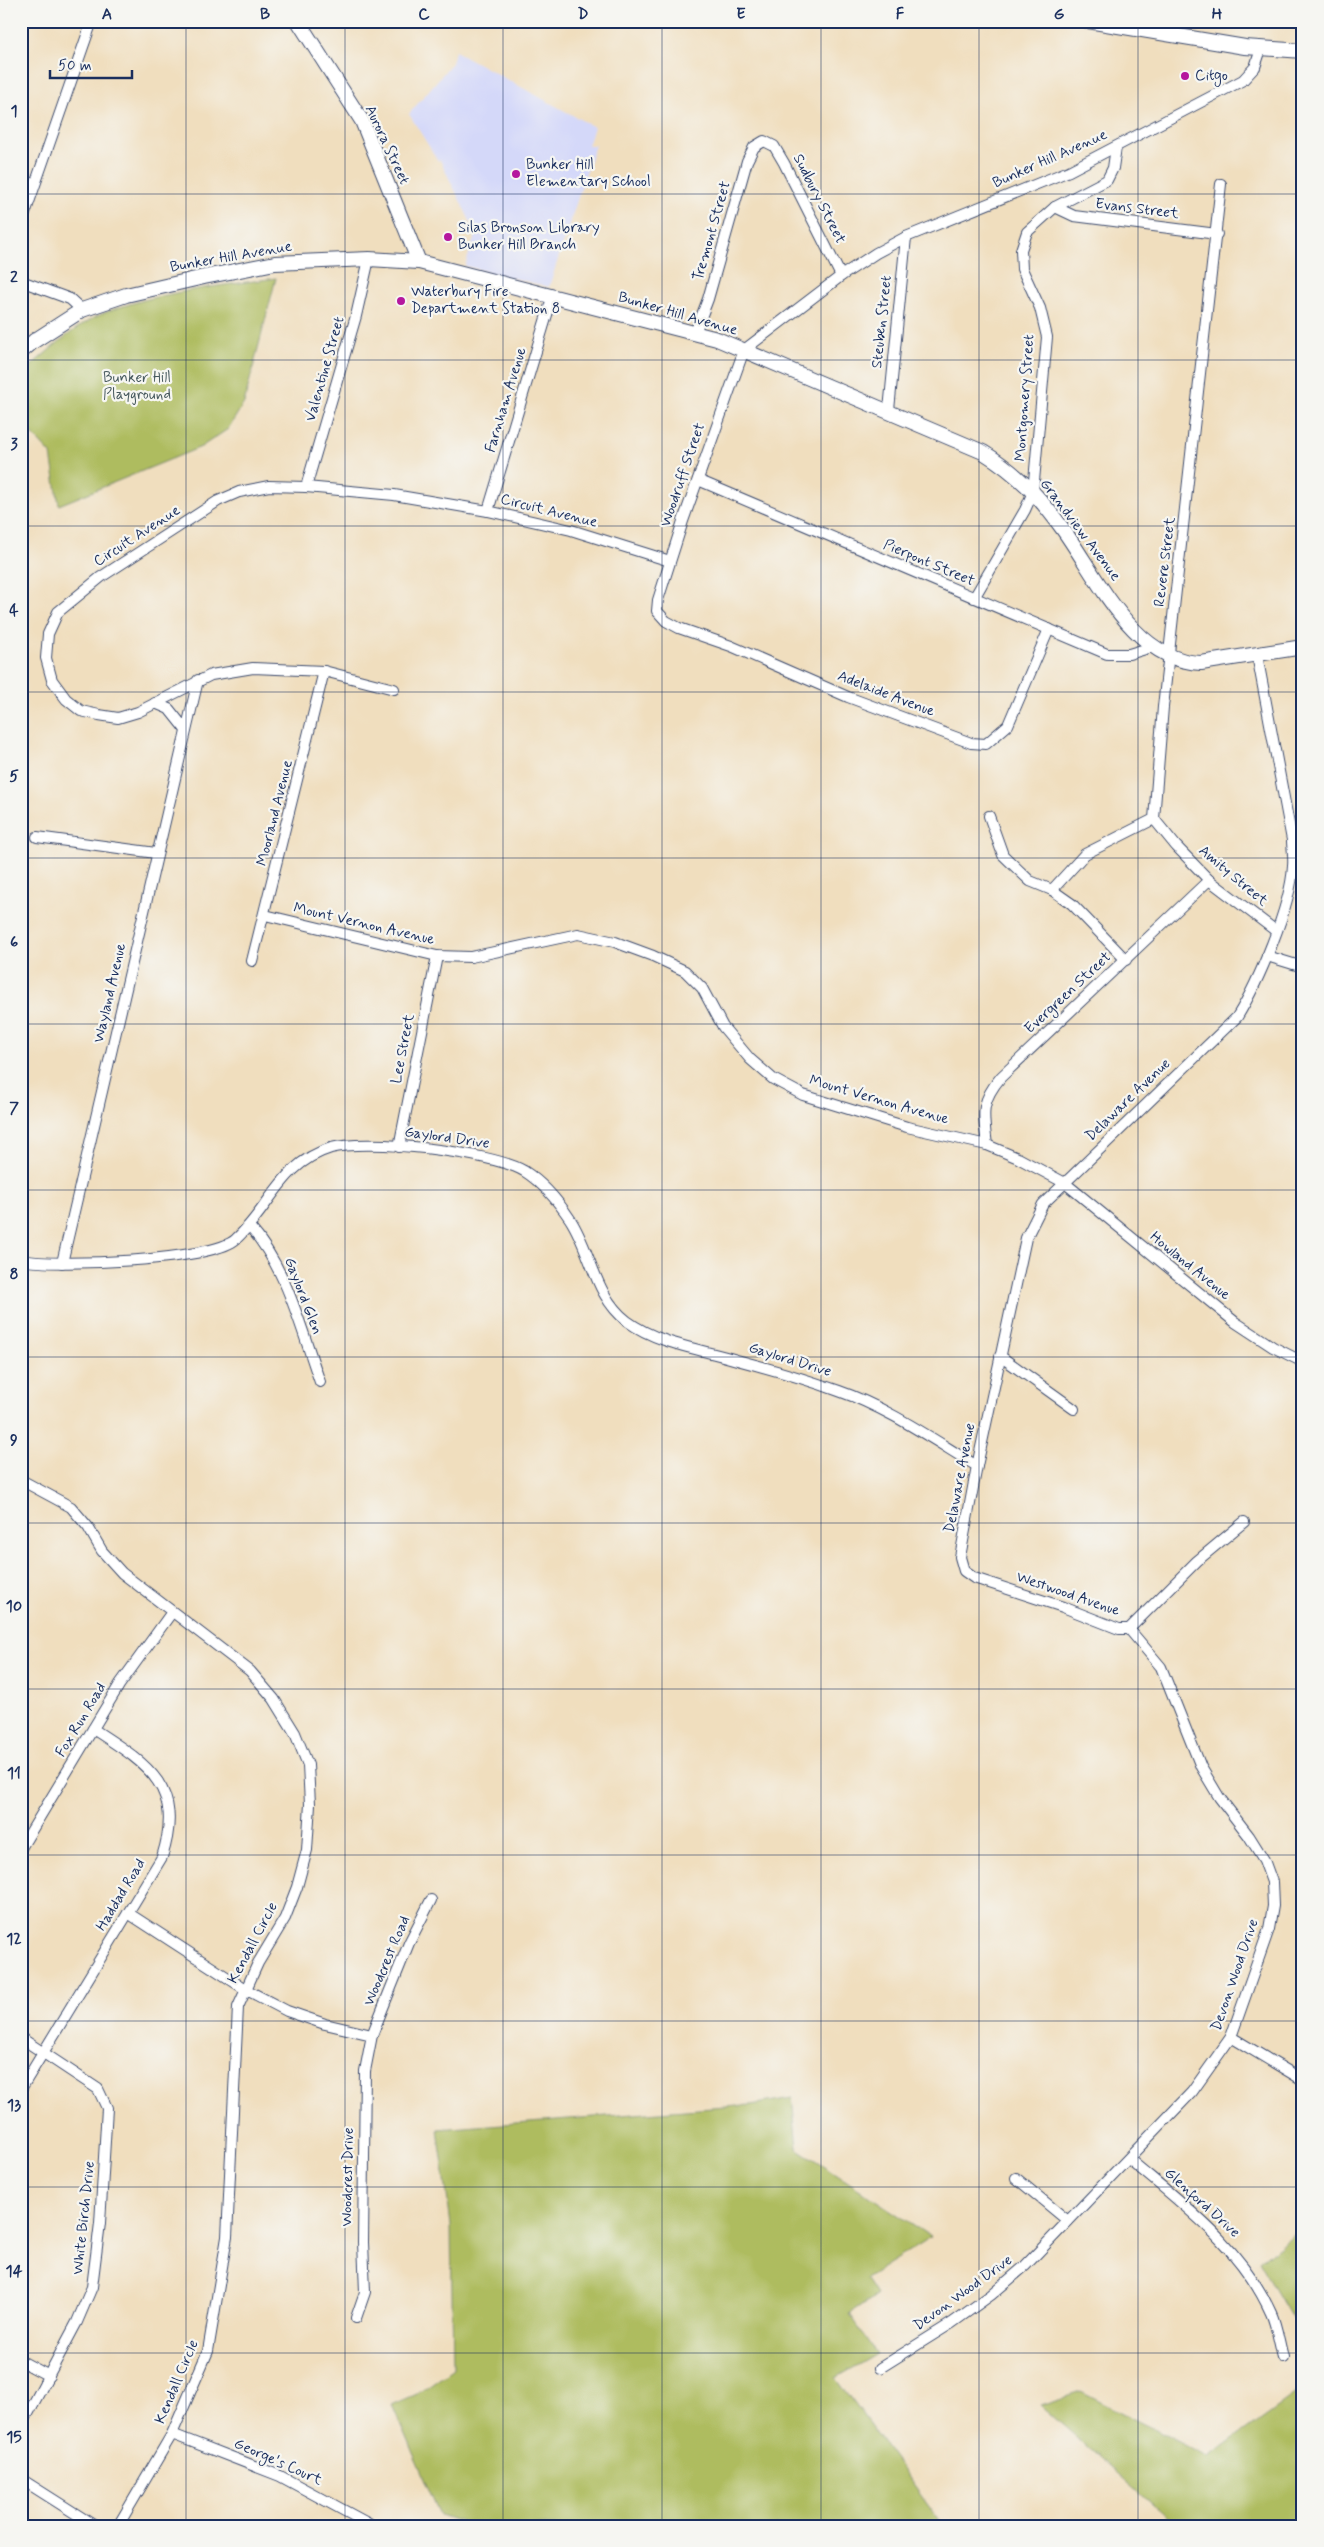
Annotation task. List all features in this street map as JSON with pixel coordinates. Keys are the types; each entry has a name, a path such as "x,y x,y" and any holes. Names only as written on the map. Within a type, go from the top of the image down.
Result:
{"main road":[{"name":"Aurora Street","path":"298,21 362,121 419,262"},
{"path":"1088,21 1261,49 1303,51"},
{"name":"Bunker Hill Avenue","path":"21,352 34,341 82,310 126,295 275,263 369,258 419,262 552,298 695,333 744,350"},
{"name":"Grandview Avenue","path":"744,350 984,452 1010,469 1033,492 1062,527 1129,624 1152,647 1169,657 1201,663 1303,647"}],"street":[{"path":"21,225 92,21"},
{"name":"Bunker Hill Avenue","path":"744,350 841,276 876,253 906,238 1069,171 1243,80 1255,67 1261,49"},
{"name":"Sudbury Street","path":"764,141 774,146 784,163 841,276"},
{"name":"Tremont Street","path":"695,333 708,299 747,161 754,147 764,141"},
{"name":"Montgomery Street","path":"1033,492 1047,337 1040,308 1022,269 1021,250 1027,232 1055,208 1107,180 1114,168 1116,148"},
{"name":"Revere Street","path":"1154,819 1169,657 1221,184"},
{"name":"Evans Street","path":"1055,208 1074,216 1217,234"},
{"name":"Steuben Street","path":"889,410 906,238"},
{"name":"Valentine Street","path":"306,487 356,316 369,258"},
{"path":"21,281 70,299 82,310"},
{"name":"Farnham Avenue","path":"488,511 552,298"},
{"name":"Woodruff Street","path":"657,611 658,600 670,561 744,350"},
{"name":"Pierpont Street","path":"698,480 1112,655 1129,654 1152,647"},
{"name":"Circuit Avenue","path":"394,689 324,671 253,668 211,675 138,712 118,718 81,711 66,700 52,680 46,658 48,634 58,612 101,577 218,501 239,492 269,486 306,487 394,495 488,511 571,530 670,561"},
{"path":"974,598 1025,510 1033,492"},
{"name":"Adelaide Avenue","path":"657,611 666,621 678,628 731,646 848,697 971,743 986,744 1008,725 1049,629"},
{"name":"Delaware Avenue","path":"964,1571 960,1558 977,1466 1026,1238 1043,1204 1237,1017 1249,998 1267,956 1289,890 1293,866 1292,840 1257,655"},
{"name":"Moorland Avenue","path":"252,961 265,915 324,671"},
{"name":"Wayland Avenue","path":"62,1263 156,853 198,680"},
{"path":"155,703 169,710 185,729"},
{"path":"989,816 1004,855 1030,880 1052,890 1072,904 1126,960"},
{"path":"1052,890 1085,854 1154,819"},
{"name":"Amity Street","path":"1154,819 1176,846 1209,880 1276,930"},
{"path":"37,837 156,853"},
{"name":"Evergreen Street","path":"987,1145 984,1118 987,1094 1001,1076 1209,880"},
{"name":"Mount Vernon Avenue","path":"265,915 437,956 470,956 578,934 623,945 685,970 702,988 723,1027 750,1059 774,1079 803,1095 898,1124 987,1145 1018,1158 1065,1183"},
{"name":"Lee Street","path":"399,1147 437,956"},
{"path":"1267,956 1303,967"},
{"name":"Gaylord Drive","path":"21,1260 62,1263 180,1256 233,1242 249,1226 284,1178 304,1161 331,1148 359,1144 462,1153 491,1159 522,1170 549,1192 571,1220 600,1286 614,1308 627,1321 668,1342 738,1360 842,1392 881,1409 977,1466"},
{"name":"Howland Avenue","path":"1065,1183 1235,1322 1273,1347 1303,1362"},
{"name":"Gaylord Glen","path":"249,1226 265,1244 278,1268 320,1382"},
{"path":"1000,1356 1074,1409"},
{"name":"Kendall Circle","path":"21,1480 71,1507 88,1527 102,1551 122,1573 250,1670 274,1699 295,1733 308,1765 310,1804 307,1850 297,1887 285,1918 245,1989 238,2007 227,2237 208,2351 172,2434 118,2526"},
{"name":"Westwood Avenue","path":"964,1571 974,1578 1063,1607 1119,1629 1129,1628 1197,1561 1244,1522"},
{"name":"Fox Run Road","path":"21,1848 120,1684 172,1612"},
{"name":"Devon Wood Drive","path":"880,2368 952,2323 991,2295 1026,2266 1192,2092 1231,2037 1268,1929 1273,1906 1272,1882 1264,1860 1249,1836 1219,1798 1200,1767 1161,1667 1129,1628"},
{"name":"Haddad Road","path":"21,2088 162,1857 170,1834 169,1812 159,1781 138,1758 93,1729"},
{"name":"Woodcrest Road","path":"372,2034 409,1943 431,1900"},
{"path":"128,1913 245,1989 287,2011 325,2024 372,2034"},
{"name":"Woodcrest Drive","path":"356,2318 365,2292 363,2233 365,2072 372,2034"},
{"path":"1231,2037 1303,2080"},
{"name":"White Birch Drive","path":"21,2038 98,2089 107,2108 100,2223 92,2287 49,2376 21,2427"},
{"name":"Glenford Drive","path":"1129,2158 1219,2236 1239,2259 1271,2314 1283,2357"},
{"path":"1016,2178 1068,2221"},
{"path":"21,2360 49,2376"},
{"name":"George's Court","path":"172,2434 280,2476 369,2524"},
{"path":"21,2480 95,2526"}],"shaded area":[{"name":"Bunker Hill Elementary School","path":"455,51 594,127 588,145 595,145 549,287 465,266 476,233 440,160 438,161 409,114 452,63"}],"green space":[{"name":"Bunker Hill Playground","path":"276,278 244,403 228,429 201,447 59,505 51,454 21,422 21,374 71,332 104,313 167,295"},
{"path":"792,2098 797,2148 931,2237 866,2278 877,2295 850,2314 877,2354 836,2378 943,2526 472,2526 440,2515 392,2405 417,2394 453,2368 451,2225 438,2129 751,2105"},
{"path":"1303,2227 1303,2325 1293,2320 1259,2262"},
{"path":"1303,2388 1303,2526 1177,2526 1040,2405 1081,2392 1208,2457"}],"place":[{"name":"Citgo","path":"1185,76"},
{"name":"Bunker Hill Elementary School","path":"516,174"},
{"name":"Silas Bronson Library Bunker Hill Branch","path":"448,237"},
{"name":"Waterbury Fire Department Station 8","path":"401,301"}]}
